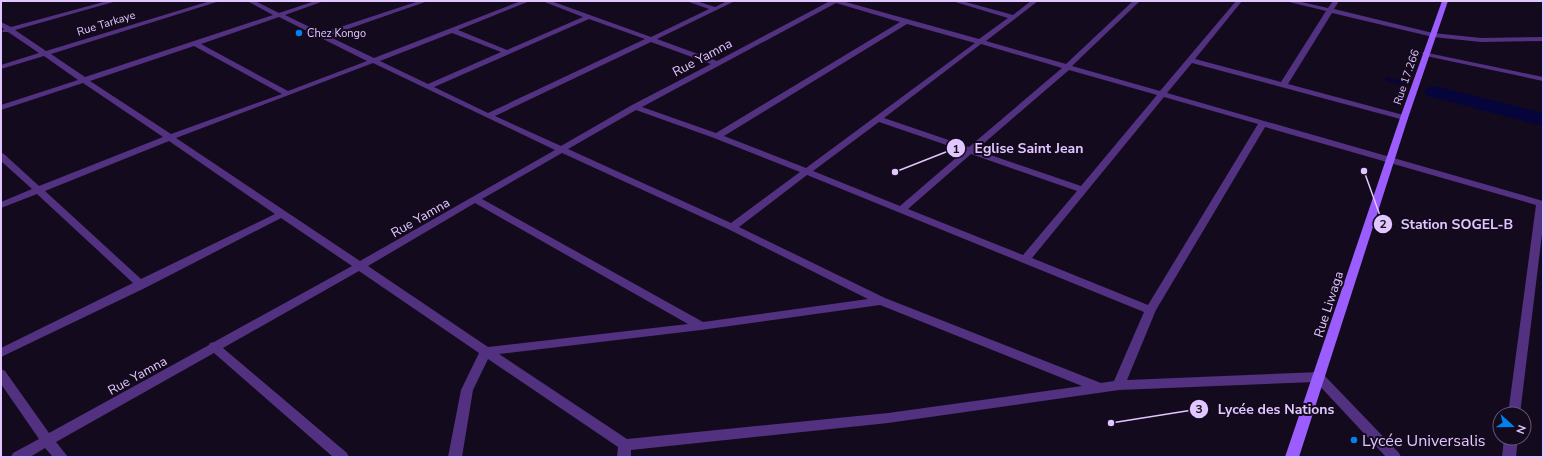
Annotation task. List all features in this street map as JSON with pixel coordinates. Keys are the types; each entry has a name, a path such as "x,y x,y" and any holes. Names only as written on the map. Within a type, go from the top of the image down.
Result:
{"main road":[{"name":"Rue 17.266","path":"1390,160 1445,1"},
{"name":"Rue Liwaga","path":"1292,457 1390,160"}],"street":[{"path":"4,29 114,1"},
{"name":"Rue Tarkaye","path":"1,66 217,1"},
{"path":"250,1 488,116 732,227 881,301 1102,388"},
{"path":"1,108 321,1"},
{"path":"321,36 425,1"},
{"path":"1,205 169,138 288,94 527,1"},
{"path":"545,1 717,63"},
{"path":"689,1 716,9"},
{"path":"488,116 732,1"},
{"path":"835,1 1542,203 1515,406"},
{"name":"Rue Yamna","path":"18,457 214,346 360,266 564,150 635,107 835,1"},
{"path":"955,1 1014,18"},
{"path":"732,227 808,172 1035,1"},
{"path":"901,210 1067,67 1137,1"},
{"path":"1025,260 1239,1"},
{"path":"1288,1 1433,35 1488,40 1543,39"},
{"path":"1284,84 1336,1"},
{"path":"428,87 588,17"},
{"path":"717,136 906,22"},
{"path":"4,29 45,53 486,351 624,451 888,418 1119,385 1319,377 1394,457"},
{"path":"451,30 507,52"},
{"path":"194,43 288,94"},
{"path":"1426,54 1543,79"},
{"path":"1191,60 1284,84 1404,118"},
{"path":"635,107 717,136 1150,310"},
{"path":"878,119 1083,190"},
{"path":"1119,385 1150,310 1263,123"},
{"path":"1,156 140,285"},
{"path":"476,200 701,326"},
{"path":"1,353 282,214"},
{"path":"486,351 701,326 881,301"},
{"path":"214,346 342,457"},
{"path":"455,457 467,390 486,351"},
{"path":"1,374 47,441 61,457"},
{"path":"1509,457 1510,446"}],"waterway":[{"path":"1387,79 1403,83"},
{"path":"1434,92 1543,120"}],"place":[{"name":"Chez Kongo","path":"299,33"},
{"name":"Station SOGEL-B","path":"1364,171"},
{"name":"Eglise Saint Jean","path":"895,172"},
{"name":"Lycée des Nations","path":"1111,423"},
{"name":"Lycée Universalis","path":"1354,440"}]}
